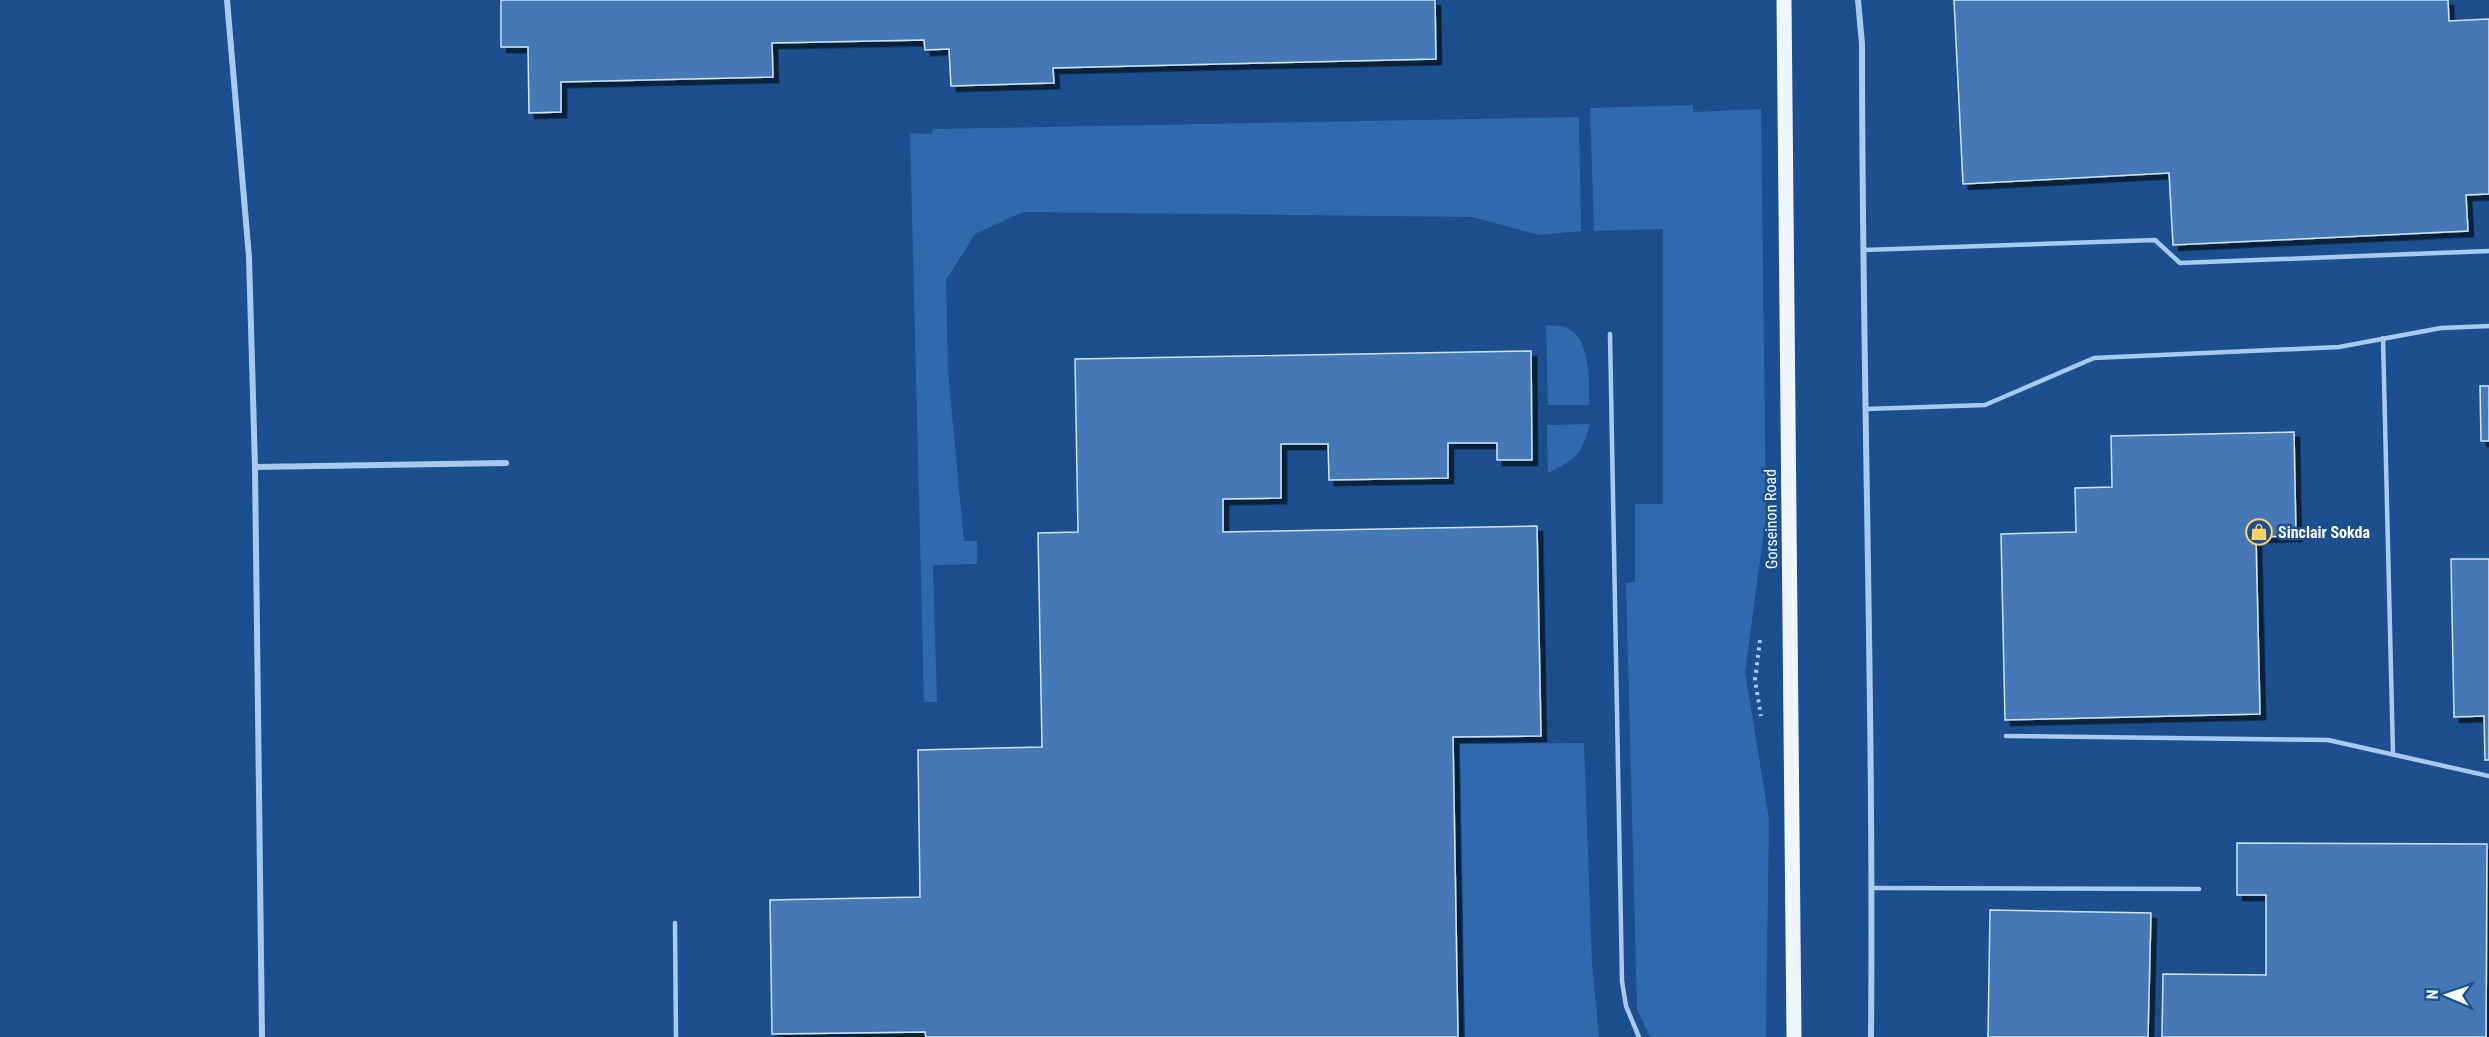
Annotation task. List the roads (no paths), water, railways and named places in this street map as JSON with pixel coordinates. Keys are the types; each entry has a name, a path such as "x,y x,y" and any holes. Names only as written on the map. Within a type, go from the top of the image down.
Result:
{"main road":[{"name":"Gorseinon Road","path":"1784,0 1794,1037"}],"street":[{"path":"227,0 249,257 255,467 262,1037"},
{"path":"1858,0 1862,44 1872,888 1871,1037"},
{"path":"255,467 506,463"}],"lane":[{"path":"1864,250 2155,240 2180,263 2489,251"},
{"path":"1866,409 1985,405 2094,358 2339,347 2441,328 2489,326"},
{"path":"1610,334 1622,981 1626,1006 1639,1037"},
{"path":"2383,338 2393,754"},
{"path":"2006,736 2328,740 2489,776"},
{"path":"1872,888 2199,889"},
{"path":"675,923 676,1037"}],"place":[{"name":"Sinclair Sokda","path":"2259,532"}]}
